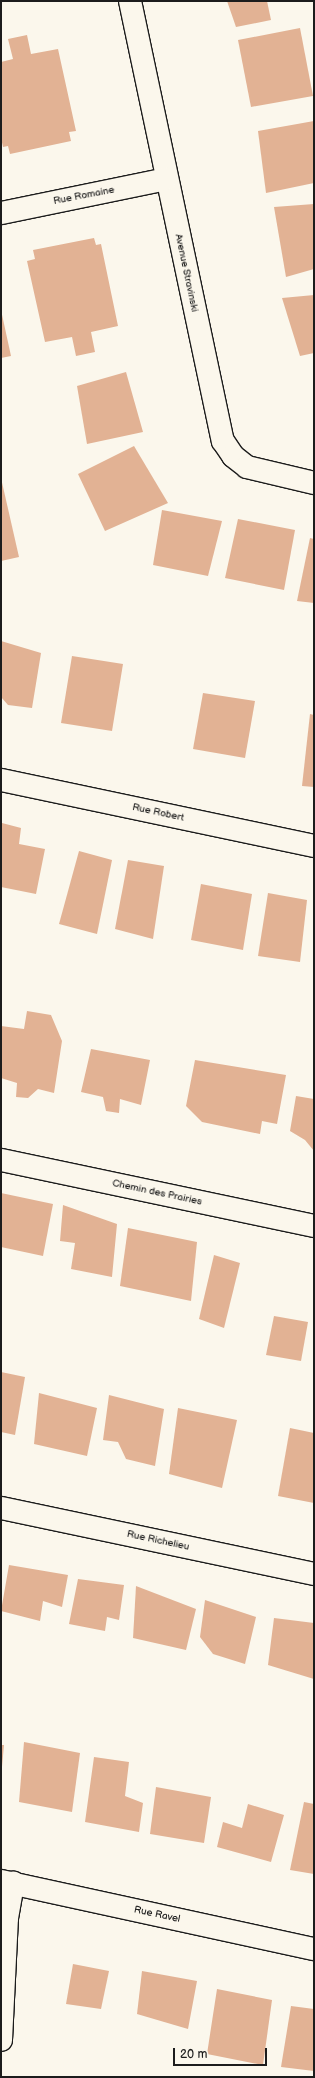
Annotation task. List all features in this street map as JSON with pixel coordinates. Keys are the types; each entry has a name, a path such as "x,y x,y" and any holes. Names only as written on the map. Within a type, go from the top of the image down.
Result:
{"street":[{"name":"Avenue Stravinski","path":"130,1 166,179 223,441 233,456 247,467 314,483"},
{"name":"Rue Romaine","path":"1,213 166,179"},
{"name":"Rue Robert","path":"1,780 314,846"},
{"name":"Chemin des Prairies","path":"1,1160 314,1226"},
{"name":"Rue Richelieu","path":"1,1508 314,1574"},
{"name":"Rue Ravel","path":"7,1882 314,1949"},
{"path":"1,2040 7,1918 7,1882"}],"building":[{"path":"227,1 267,1 271,20 236,27"},
{"path":"300,28 313,96 251,107 238,40"},
{"path":"27,35 31,54 58,49 76,131 69,132 71,141 10,154 8,146 3,147 1,138 1,62 13,59 8,39"},
{"path":"314,121 314,183 266,193 258,131"},
{"path":"314,204 314,269 286,277 274,207"},
{"path":"94,238 96,245 101,244 118,326 91,332 95,352 76,356 72,337 45,342 27,261 35,259 33,250"},
{"path":"314,295 314,353 300,356 282,298"},
{"path":"1,310 11,356 1,358"},
{"path":"126,372 143,432 87,444 77,386"},
{"path":"134,446 168,503 105,531 78,474"},
{"path":"1,478 19,557 1,561"},
{"path":"162,510 222,521 208,576 153,565"},
{"path":"238,519 295,530 284,590 225,578"},
{"path":"310,538 314,539 314,603 297,601"},
{"path":"1,641 41,653 32,708 8,705 1,697"},
{"path":"72,656 123,664 112,731 61,723"},
{"path":"203,693 255,701 245,758 193,749"},
{"path":"310,714 314,715 314,787 302,786"},
{"path":"2,823 21,828 19,844 45,849 36,894 1,887"},
{"path":"79,851 112,860 97,934 59,924"},
{"path":"128,860 164,866 153,939 115,929"},
{"path":"201,884 252,894 243,950 191,940"},
{"path":"268,893 307,900 300,962 258,956"},
{"path":"27,1011 51,1015 62,1041 54,1093 38,1089 28,1098 16,1097 17,1083 1,1078 1,1026 24,1029"},
{"path":"91,1049 150,1060 141,1105 120,1099 119,1113 106,1111 103,1097 81,1092"},
{"path":"195,1060 286,1075 277,1124 262,1121 260,1134 202,1122 186,1106"},
{"path":"296,1096 314,1099 314,1151 305,1140 290,1131"},
{"path":"1,1193 53,1204 43,1256 1,1247"},
{"path":"63,1205 117,1224 112,1277 71,1269 75,1243 60,1241"},
{"path":"128,1228 197,1242 191,1301 120,1286"},
{"path":"214,1255 240,1263 224,1328 199,1319"},
{"path":"274,1316 308,1322 301,1361 266,1355"},
{"path":"1,1372 25,1377 15,1435 1,1432"},
{"path":"39,1393 97,1408 87,1456 34,1444"},
{"path":"109,1395 164,1409 155,1466 126,1459 118,1442 103,1440"},
{"path":"178,1408 237,1420 222,1488 169,1474"},
{"path":"290,1428 314,1433 314,1503 278,1496"},
{"path":"9,1565 68,1575 62,1607 43,1601 40,1621 1,1611"},
{"path":"78,1579 124,1585 119,1620 107,1617 105,1631 69,1624"},
{"path":"136,1586 196,1609 186,1650 133,1638"},
{"path":"205,1600 256,1617 245,1664 213,1654 200,1637"},
{"path":"274,1618 314,1623 314,1679 268,1665"},
{"path":"24,1742 80,1753 72,1812 19,1802"},
{"path":"1,1745 4,1745 2,1767 1,1767"},
{"path":"94,1757 129,1762 125,1796 143,1803 139,1832 85,1822"},
{"path":"156,1787 211,1797 204,1843 150,1834"},
{"path":"304,1802 314,1804 314,1874 290,1870"},
{"path":"248,1804 284,1815 271,1862 217,1847 223,1822 242,1828"},
{"path":"73,1964 109,1971 101,2009 66,2004"},
{"path":"142,1971 197,1981 188,2029 137,2014"},
{"path":"217,1989 272,2000 263,2065 207,2054"},
{"path":"291,2006 314,2009 314,2071 281,2067"}]}
